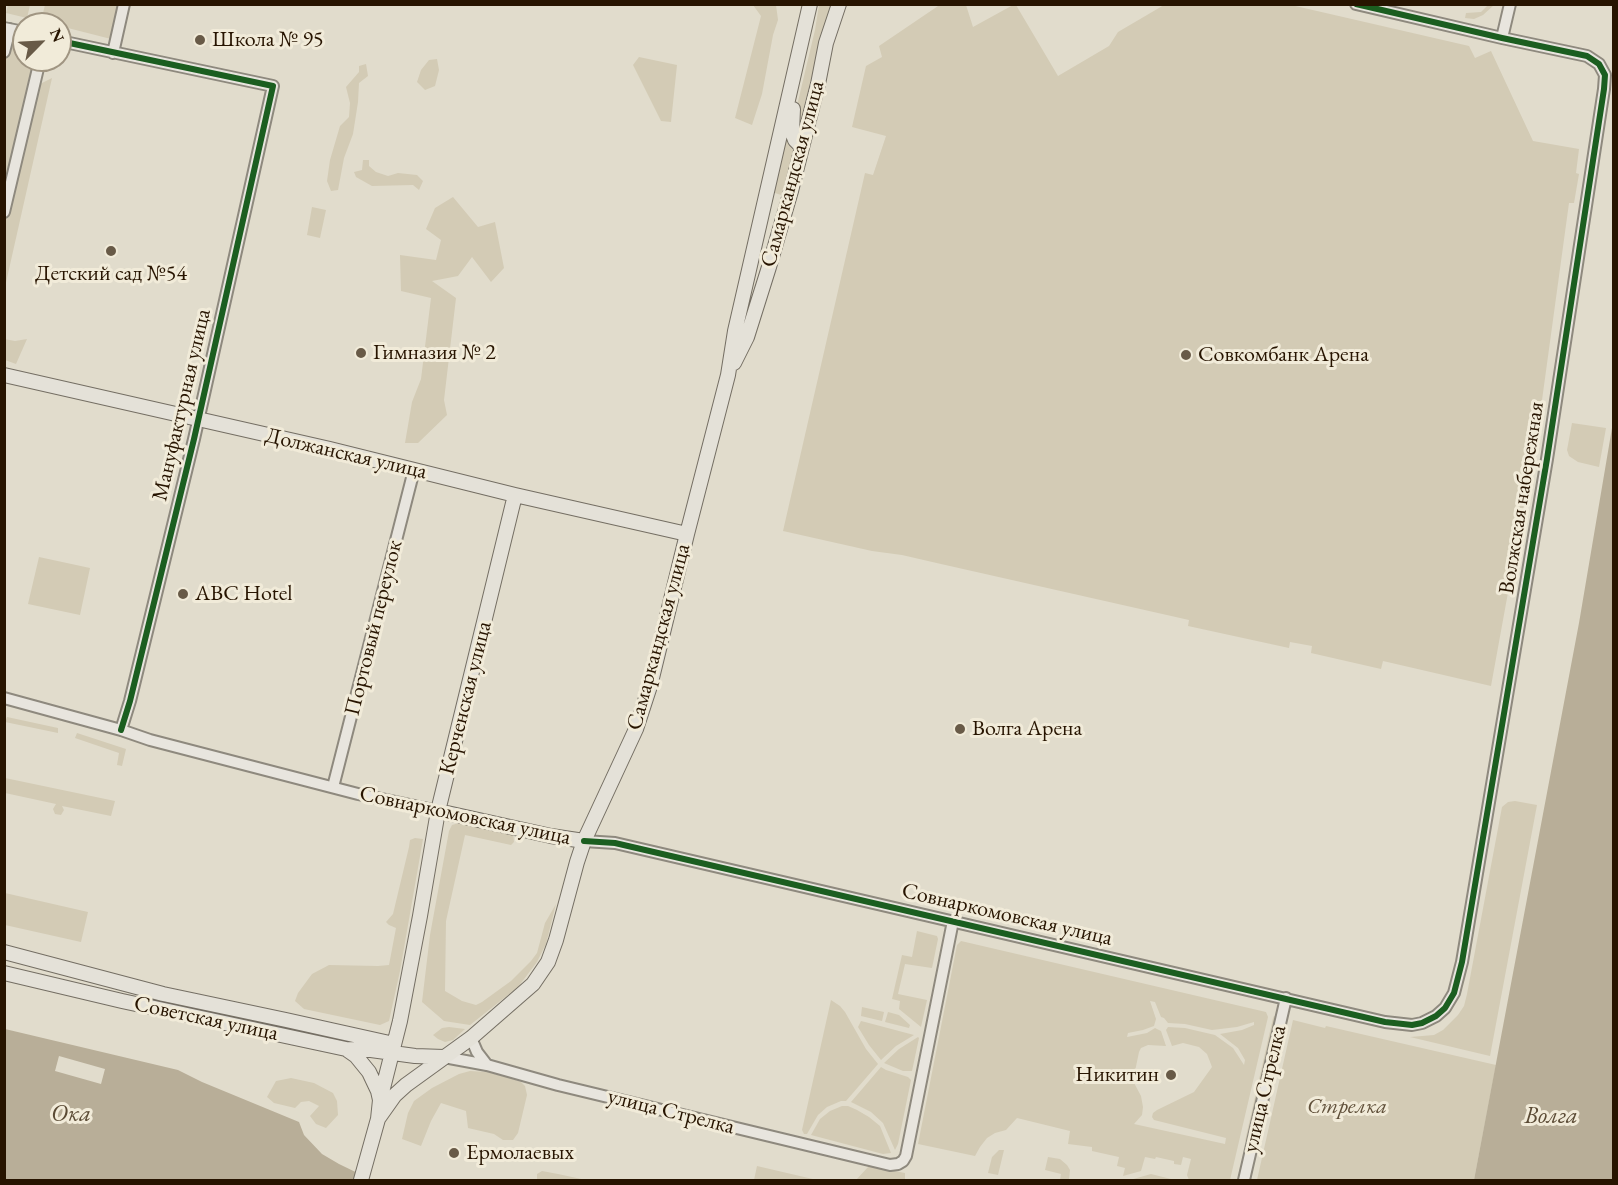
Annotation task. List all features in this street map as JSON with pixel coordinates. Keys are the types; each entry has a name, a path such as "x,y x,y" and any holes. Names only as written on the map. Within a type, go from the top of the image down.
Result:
{"main road":[{"name":"Самаркандская улица","path":"378,1119 395,1095 471,1038 533,984 548,962 584,841 636,729 650,686 728,375 735,331 810,4"},
{"name":"Самаркандская улица","path":"728,375 747,337 785,213 826,43 839,4"},
{"path":"791,86 795,98 792,132 795,140 802,147"},
{"name":"Должанская улица","path":"4,375 687,534"},
{"name":"Керченская улица","path":"378,1119 380,1100 393,1049 420,916 438,811 515,495"},
{"name":"Совнаркомовская улица","path":"438,811 584,841"},
{"name":"Советская улица","path":"4,952 163,994 336,1030 393,1049"},
{"name":"Советская улица","path":"4,973 346,1049 393,1049"},
{"path":"346,1049 356,1056 369,1072 380,1100"},
{"path":"393,1049 444,1057"},
{"path":"361,1180 378,1119"}],"street":[{"path":"72,44 113,53 124,4"},
{"name":"Волжская набережная","path":"1356,4 1587,56 1599,64 1605,75 1547,459 1462,962 1454,993 1445,1008 1422,1023"},
{"path":"1502,38 1510,4"},
{"path":"4,52 7,28"},
{"name":"Мануфактурная улица","path":"113,53 273,86 198,419 121,730"},
{"path":"4,212 37,72"},
{"name":"Портовый переулок","path":"333,787 414,470"},
{"name":"Совнаркомовская улица","path":"4,698 150,740 333,787 438,811"},
{"name":"Совнаркомовская улица","path":"584,841 615,843 1385,1022 1422,1023"},
{"name":"улица Стрелка","path":"444,1057 487,1065 558,1085 890,1165 898,1164 906,1156 953,921"},
{"name":"улица Стрелка","path":"1244,1180 1286,998"},
{"path":"471,1038 477,1052 487,1065"}],"green space":[{"name":"Совкомбанк Арена","path":"941,4 966,5 973,27 1016,5 1058,76 1109,46 1118,32 1164,5 1291,5 1469,46 1475,58 1491,51 1533,141 1579,149 1576,173 1579,174 1574,203 1569,203 1539,422 1491,686 1383,661 1381,669 1311,653 1312,646 1290,642 1289,648 1188,626 1189,620 902,555 872,551 783,531 865,173 873,175 886,136 852,127 866,66 882,57 879,46"},
{"path":"8,5 30,5 28,12 6,13"},
{"path":"45,5 119,5 111,39 72,29 72,12 43,12"},
{"path":"753,5 776,5 778,20 762,94 752,125 735,118 761,16"},
{"path":"819,5 831,5 801,127 797,124 795,114"},
{"path":"1488,5 1494,5 1483,15 1474,19 1465,18 1466,13 1481,12"},
{"path":"5,31 12,33 12,72 41,72 38,85 52,78 5,287"},
{"path":"639,57 677,65 671,122 661,121 633,65"},
{"path":"437,59 439,70 435,86 425,90 417,82 421,70 429,60"},
{"path":"366,64 368,76 359,83 353,134 344,158 338,190 331,191 327,181 330,160 340,126 349,117 350,103 346,87 359,72 359,66"},
{"path":"785,139 796,151 784,196 772,192"},
{"path":"363,160 369,160 369,166 376,172 388,176 398,173 417,175 423,181 419,190 413,185 372,186 356,177 354,172 362,170"},
{"path":"453,197 478,227 495,222 504,268 491,282 472,257 458,276 432,281 456,298 444,400 447,415 418,443 405,443 412,402 421,379 431,298 401,291 400,255 436,260 441,240 426,229 435,208"},
{"path":"312,207 326,210 320,238 307,235"},
{"path":"4,339 15,341 27,339 16,364 5,360"},
{"path":"1572,423 1606,428 1599,467 1578,462 1569,456 1567,450"},
{"path":"39,557 90,568 80,615 28,604"},
{"path":"7,717 58,728 58,733 5,722"},
{"path":"77,733 126,749 122,766 117,765 119,753 75,738"},
{"path":"5,778 115,801 111,816 62,806 64,810 61,815 55,814 53,809 56,804 5,793"},
{"path":"1508,802 1537,805 1490,1056 1410,1037 1434,1035 1443,1030 1464,1006 1502,807"},
{"path":"462,822 513,832 514,842 511,845 465,835 446,921 445,991 462,1001 476,1005 511,981 537,953 545,923 556,904 546,944 537,962 518,987 470,1025 444,1021 422,1002 430,935 449,831 452,825"},
{"path":"423,839 389,1021 380,1025 304,1009 295,1001 298,993 312,974 329,965 389,965 396,928 386,922 393,914 410,840"},
{"path":"5,893 88,912 81,942 5,925"},
{"path":"917,931 937,936 932,968 905,964 898,994 927,1000 921,1027 899,1009 900,1001 892,999 902,955 912,957"},
{"path":"961,941 1266,1012 1268,1017 1230,1180 1189,1180 1187,1175 1191,1159 1183,1157 1181,1165 1156,1157 1155,1159 1145,1157 1141,1171 1123,1176 1125,1168 1117,1166 1119,1157 1092,1151 1092,1147 1068,1144 1070,1131 1017,1118 1006,1130 987,1138 975,1156 918,1144 957,945","holes":["1150,1001 1155,1002 1161,1017 1168,1023 1212,1030 1254,1022 1254,1025 1242,1030 1220,1034 1238,1048 1245,1060 1244,1065 1233,1048 1215,1035 1185,1028 1168,1027 1166,1030 1172,1046 1183,1043 1199,1047 1207,1054 1212,1067 1194,1092 1157,1110 1152,1117 1154,1120 1226,1138 1225,1144 1134,1124 1142,1115 1143,1107 1141,1096 1133,1081 1139,1052 1141,1048 1148,1045 1166,1046 1161,1031 1155,1028 1147,1033 1127,1037 1128,1033 1154,1026 1156,1019"]},
{"path":"831,1000 845,1012 866,1049 878,1064 846,1101 827,1107 818,1115 807,1134 804,1134 802,1130"},
{"path":"862,1007 884,1012 882,1021 861,1016"},
{"path":"888,1012 899,1015 910,1025 909,1028 885,1022"},
{"path":"1277,1016 1249,1139 1245,1141 1273,1018"},
{"name":"Стрелка","path":"1293,1020 1496,1065 1474,1180 1257,1180"},
{"path":"861,1021 914,1035 896,1046 881,1060 858,1027"},
{"path":"442,1028 465,1029 453,1040 445,1042 433,1035"},
{"path":"918,1037 912,1071 903,1071 884,1063 899,1049"},
{"path":"881,1067 911,1080 895,1150 883,1123 871,1112 851,1102"},
{"path":"470,1071 487,1072 510,1078 525,1086 527,1095 518,1133 513,1140 503,1140 494,1134 468,1128 466,1111 441,1103 421,1146 402,1139 408,1113 414,1101 432,1088"},
{"path":"291,1078 314,1083 333,1093 337,1101 338,1115 326,1128 316,1124 310,1116 319,1106 309,1101 301,1102 295,1108 274,1103 267,1097 276,1081"},
{"path":"842,1106 857,1110 880,1126 891,1153 883,1154 811,1135 820,1119 830,1111"},
{"path":"999,1150 1004,1150 998,1175 988,1173 992,1157"},
{"path":"1048,1157 1060,1159 1067,1165 1070,1170 1069,1180 1060,1180 1061,1174 1045,1170"},
{"path":"757,1166 817,1180 754,1180"},
{"path":"869,1166 905,1173 905,1180 856,1180"},
{"path":"542,1171 586,1180 537,1180 537,1174"},
{"path":"1151,1174 1174,1180 1130,1180"}],"water":[{"name":"Волга","path":"1613,422 1613,1180 1474,1180 1579,623"},
{"name":"Ока","path":"5,1029 178,1070 299,1122 304,1135 322,1154 372,1180 5,1180"}],"pier":[{"path":"59,1056 105,1069 101,1084 55,1071"}],"cycle path":[{"path":"584,841 615,843 1385,1022 1412,1025 1422,1023 1445,1008 1454,993 1462,962 1547,459 1605,75 1599,64 1587,56 1356,4"},
{"path":"72,44 273,86 194,439 121,730"}],"place":[{"name":"Школа № 95","path":"200,40"},
{"name":"Детский сад №54","path":"111,251"},
{"name":"Гимназия № 2","path":"361,353"},
{"name":"Совкомбанк Арена","path":"1186,355"},
{"name":"ABC Hotel","path":"183,594"},
{"name":"Волга Арена","path":"960,729"},
{"name":"Никитин","path":"1171,1075"},
{"name":"Ермолаевых","path":"454,1153"}]}
